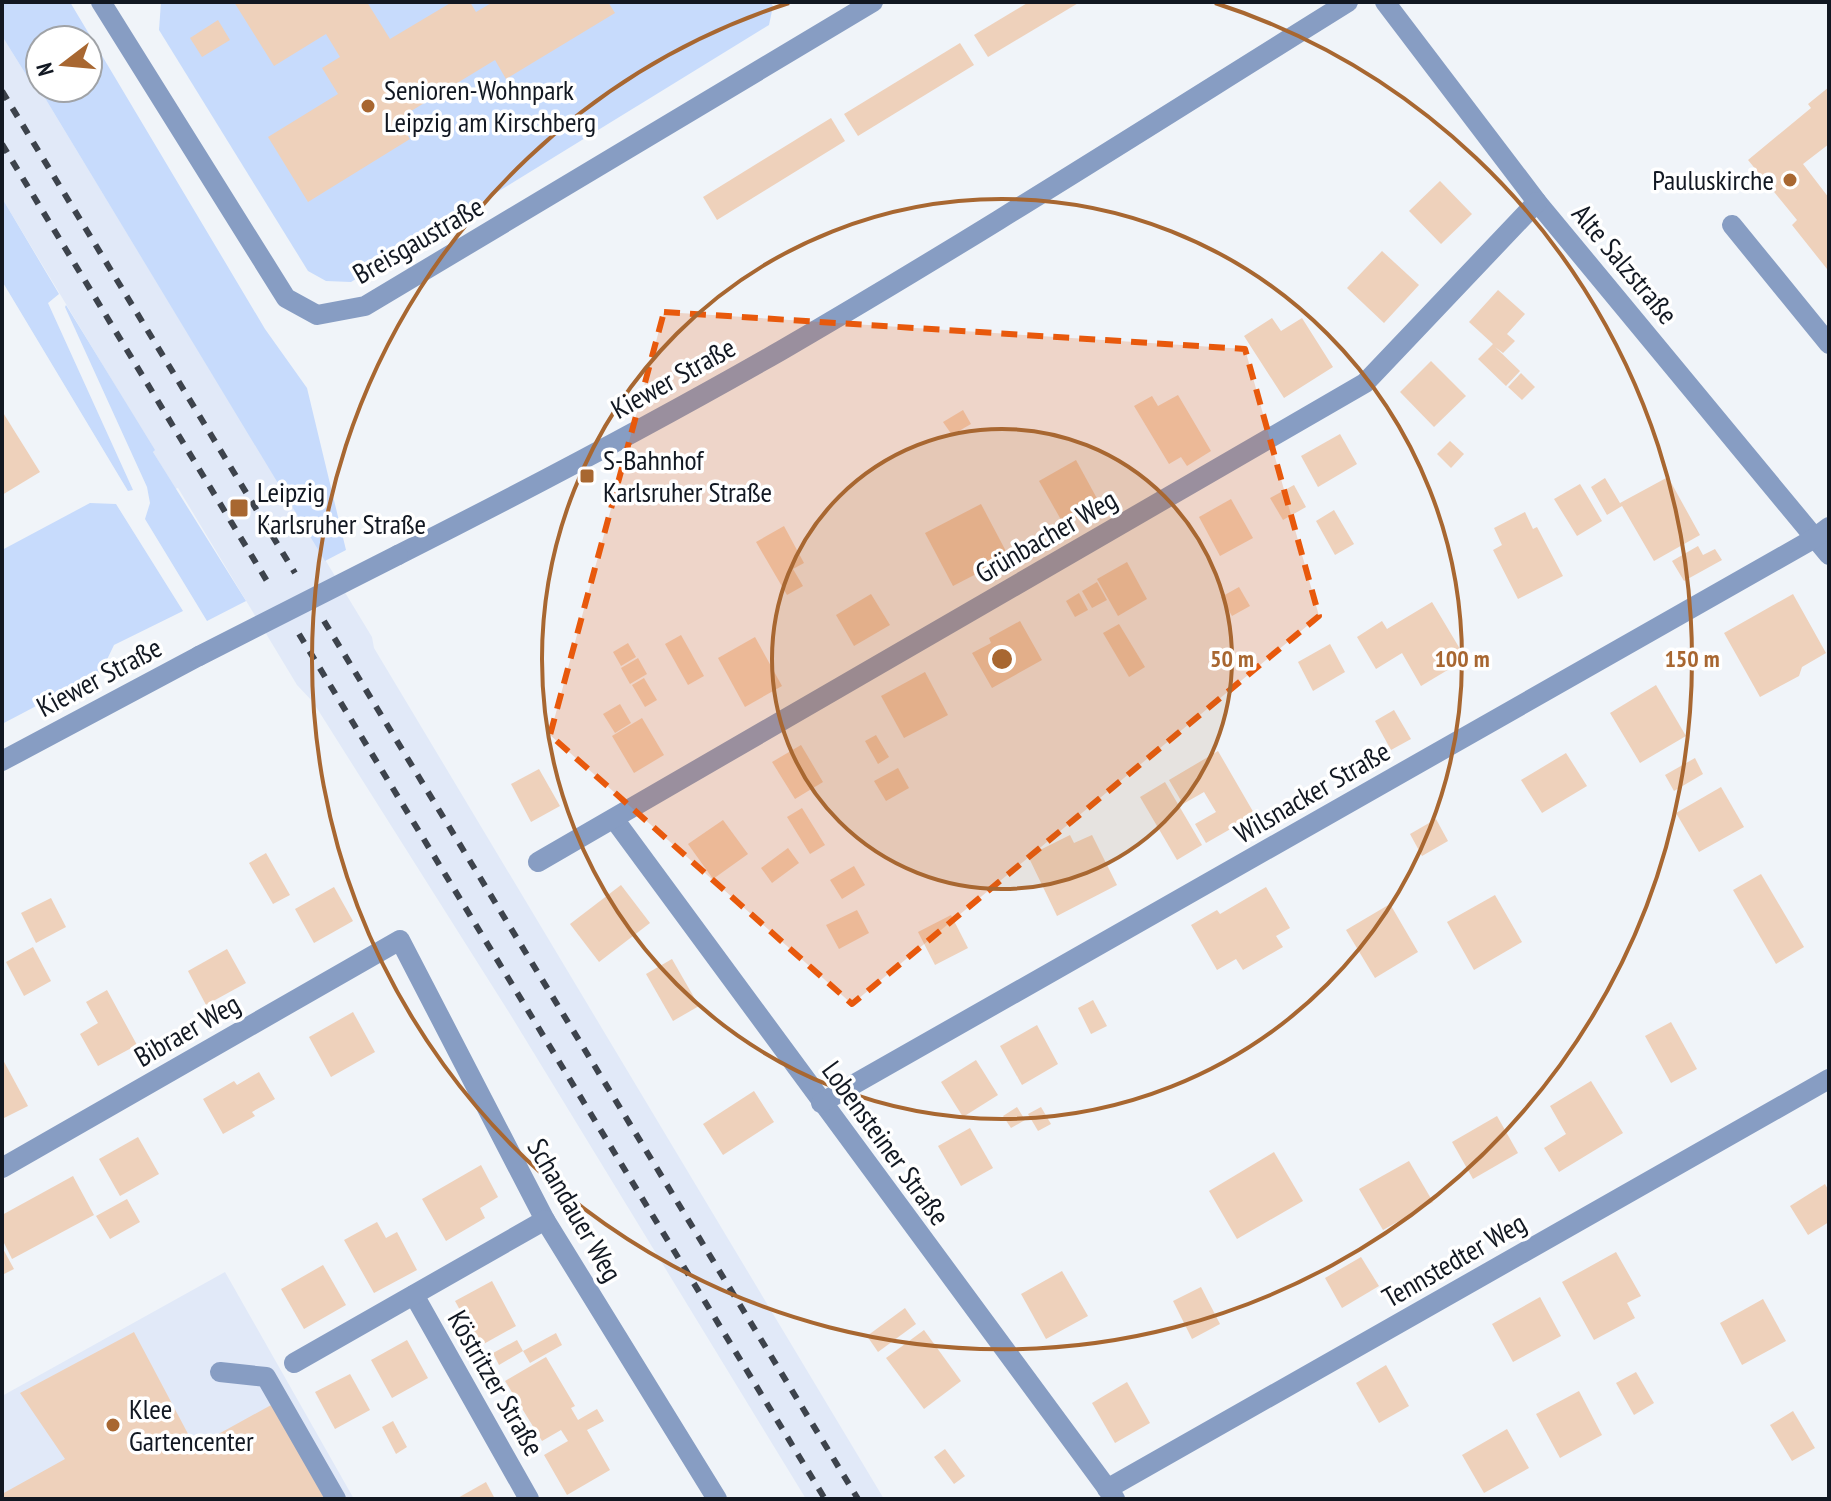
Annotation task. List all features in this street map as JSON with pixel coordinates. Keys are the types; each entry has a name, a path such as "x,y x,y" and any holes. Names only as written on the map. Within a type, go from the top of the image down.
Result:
{"street":[{"name":"Breisgaustraße","path":"101,2 286,298 317,315 365,306 873,2"},
{"name":"Kiewer Straße","path":"2,761 616,441 792,344 1348,2"},
{"name":"Alte Salzstraße","path":"1385,2 1537,202 1821,533 1829,555"},
{"name":"Grünbacher Weg","path":"538,862 1365,383 1537,202"},
{"path":"1732,225 1829,344"},
{"name":"Wilsnacker Straße","path":"821,1103 1821,533"},
{"name":"Lobensteiner Straße","path":"614,819 1111,1494"},
{"name":"Bibraer Weg","path":"2,1168 400,940"},
{"name":"Schandauer Weg","path":"400,940 545,1220 717,1499"},
{"name":"Tennstedter Weg","path":"1111,1494 1829,1079"},
{"name":"Köstritzer Straße","path":"294,1363 545,1220"},
{"name":"Köstritzer Straße","path":"414,1295 529,1499"},
{"path":"220,1372 266,1377 336,1499"}],"highlighted area":[{"path":"664,312 1245,349 1319,616 852,1004 550,735"}],"shaded area":[{"path":"2,2 70,2 83,24 24,24 24,71 2,36"},
{"path":"161,2 770,2 773,6 769,25 351,282 326,281 308,271 159,30"},
{"path":"2,36 24,71 24,104 49,104 372,637 374,648 884,1499 806,1499 510,1014 313,702 297,685 178,488 175,489 2,198"},
{"path":"104,59 265,329 307,388 346,550 325,561 49,104 104,104"},
{"path":"2,198 59,294 48,303 133,490 128,491 2,281"},
{"path":"66,305 246,601 207,621 145,519 150,503 147,487"},
{"path":"90,503 116,504 183,611 114,645 101,672 2,724 2,550"},
{"path":"225,1272 354,1499 2,1499 2,1396"}],"building":[{"name":"Senioren-Wohnpark Leipzig am Kirschberg","path":"234,2 367,2 390,39 452,2 470,2 476,12 493,2 608,2 615,13 506,79 495,60 398,119 410,139 308,202 268,137 338,94 322,68 340,57 326,34 274,66"},
{"path":"1029,2 1080,2 988,57 974,35"},
{"path":"218,20 230,40 202,57 190,38"},
{"path":"960,43 974,65 858,136 844,114"},
{"name":"Pauluskirche","path":"1829,87 1829,144 1803,164 1829,198 1827,269 1792,225 1797,220 1748,160 1811,108 1808,104"},
{"path":"831,118 845,141 717,220 703,197"},
{"path":"1440,181 1472,214 1441,244 1409,211"},
{"path":"1382,251 1419,285 1384,323 1347,288"},
{"path":"1498,290 1525,314 1507,334 1515,341 1503,353 1495,347 1520,371 1506,386 1478,359 1493,344 1469,322"},
{"path":"1272,318 1281,331 1302,318 1333,367 1284,398 1244,336"},
{"path":"1431,361 1466,396 1434,427 1400,392"},
{"path":"1521,373 1535,387 1522,400 1508,387"},
{"path":"1178,395 1211,451 1187,466 1181,457 1169,464 1134,406 1152,396 1158,406"},
{"path":"963,410 971,424 952,435 943,422"},
{"path":"2,411 40,472 2,495"},
{"path":"1340,434 1357,464 1318,487 1301,456"},
{"path":"1450,441 1464,454 1451,468 1437,454"},
{"path":"1076,460 1100,504 1064,525 1039,481"},
{"path":"1668,477 1700,535 1654,561 1622,506 1607,515 1591,487 1605,478 1620,503"},
{"path":"1580,484 1602,521 1577,536 1554,499"},
{"path":"1294,485 1306,507 1283,520 1270,498"},
{"path":"1231,499 1253,538 1220,556 1199,517"},
{"path":"981,504 1009,557 953,586 925,533"},
{"path":"1334,510 1354,544 1335,555 1316,521"},
{"path":"1525,512 1533,529 1537,527 1563,576 1518,599 1493,550 1502,545 1494,528"},
{"path":"784,526 804,563 793,569 803,586 787,595 756,542"},
{"path":"1698,546 1703,555 1715,549 1722,560 1684,581 1672,561"},
{"path":"1127,562 1147,599 1118,616 1097,579"},
{"path":"1097,582 1107,600 1092,608 1082,591"},
{"path":"1239,587 1250,606 1232,616 1221,597"},
{"path":"1079,593 1088,610 1075,617 1066,601"},
{"path":"871,594 890,625 854,646 836,615"},
{"path":"1793,594 1826,653 1802,667 1799,676 1760,697 1724,633"},
{"path":"1432,602 1466,659 1421,686 1402,653 1376,669 1357,637 1382,621 1387,629"},
{"path":"1020,621 1042,660 992,688 972,653 991,643 989,638"},
{"path":"1119,624 1145,667 1129,677 1103,633"},
{"path":"681,635 704,676 688,685 665,644"},
{"path":"755,637 782,686 745,707 718,658"},
{"path":"628,643 636,657 621,666 613,652"},
{"path":"1330,644 1345,672 1313,691 1298,662"},
{"path":"638,658 647,674 630,684 621,668"},
{"path":"925,672 948,715 904,738 881,696"},
{"path":"644,678 657,700 645,707 632,685"},
{"path":"1656,685 1686,736 1640,763 1610,713"},
{"path":"620,704 631,723 615,733 603,714"},
{"path":"1394,710 1411,739 1391,750 1375,721"},
{"path":"642,718 664,755 634,773 612,736"},
{"path":"876,735 889,757 878,764 865,741"},
{"path":"801,745 823,782 795,799 772,762"},
{"path":"1218,751 1255,815 1206,843 1195,824 1216,812 1204,792 1183,804 1169,780"},
{"path":"1566,753 1587,786 1542,813 1521,780"},
{"path":"1695,758 1703,774 1674,791 1665,775"},
{"path":"898,768 909,788 886,801 874,781"},
{"path":"539,769 560,806 531,822 511,784"},
{"path":"1165,782 1202,845 1177,860 1140,797"},
{"path":"1721,787 1744,827 1699,852 1676,813"},
{"path":"802,808 825,845 810,854 787,817"},
{"path":"1436,819 1448,841 1422,856 1410,834"},
{"path":"723,820 748,854 713,879 688,844"},
{"path":"1070,835 1074,843 1092,835 1117,885 1057,916 1028,856"},
{"path":"788,848 799,863 772,883 761,868"},
{"path":"266,853 290,895 273,904 249,863"},
{"path":"854,866 865,885 842,899 830,880"},
{"path":"1761,874 1804,947 1776,964 1733,890"},
{"path":"621,885 650,923 599,962 570,924"},
{"path":"334,887 353,921 314,943 295,909"},
{"path":"1266,887 1290,928 1276,936 1283,947 1243,970 1236,959 1217,970 1191,925 1217,910 1220,914"},
{"path":"1495,895 1522,942 1474,970 1447,922"},
{"path":"51,898 66,927 36,943 21,913"},
{"path":"1390,904 1418,952 1375,978 1346,930"},
{"path":"857,910 869,933 839,949 826,925"},
{"path":"951,915 968,948 935,965 918,932"},
{"path":"33,947 51,981 24,996 6,962"},
{"path":"227,949 246,983 206,1005 188,971"},
{"path":"672,959 699,1006 673,1021 646,974"},
{"path":"107,990 137,1045 98,1066 80,1034 98,1023 86,1002"},
{"path":"1093,1000 1107,1026 1091,1034 1078,1008"},
{"path":"353,1012 375,1052 331,1077 309,1037"},
{"path":"1671,1022 1697,1069 1671,1083 1645,1036"},
{"path":"1037,1025 1058,1064 1022,1085 1000,1046"},
{"path":"2,1058 28,1106 2,1119"},
{"path":"976,1060 998,1095 963,1117 941,1082"},
{"path":"259,1072 275,1099 252,1112 255,1116 223,1134 203,1099 234,1081 237,1085"},
{"path":"1591,1081 1623,1133 1559,1172 1544,1148 1566,1134 1550,1106"},
{"path":"754,1091 774,1122 723,1155 703,1124"},
{"path":"1017,1107 1025,1120 1011,1128 1003,1116"},
{"path":"1041,1107 1051,1124 1038,1131 1028,1114"},
{"path":"1497,1116 1518,1153 1473,1179 1452,1142"},
{"path":"970,1128 993,1168 961,1186 938,1146"},
{"path":"138,1137 159,1174 120,1196 99,1159"},
{"path":"1274,1152 1303,1201 1237,1239 1209,1191"},
{"path":"1409,1161 1433,1202 1383,1230 1359,1189"},
{"path":"481,1165 498,1197 480,1208 485,1218 446,1241 422,1199"},
{"path":"73,1176 94,1215 12,1259 2,1239 2,1215"},
{"path":"1825,1184 1829,1191 1829,1222 1808,1235 1790,1206"},
{"path":"127,1199 140,1222 110,1239 96,1216"},
{"path":"377,1222 386,1238 397,1232 417,1270 374,1293 344,1240"},
{"path":"2,1247 14,1269 2,1275"},
{"path":"1616,1252 1641,1296 1627,1303 1635,1318 1594,1340 1562,1282"},
{"path":"1361,1257 1379,1286 1342,1308 1325,1278"},
{"path":"323,1265 346,1305 304,1329 281,1289"},
{"path":"1062,1271 1088,1316 1046,1339 1021,1294"},
{"path":"492,1281 516,1326 480,1346 455,1301"},
{"path":"1201,1287 1220,1324 1192,1339 1173,1301"},
{"path":"1540,1297 1561,1336 1513,1362 1492,1324"},
{"path":"1763,1299 1786,1341 1742,1365 1720,1323"},
{"path":"905,1308 916,1324 878,1352 867,1336"},
{"path":"924,1330 961,1381 924,1409 886,1358"},
{"name":"Klee Gartencenter","path":"134,1332 195,1447 273,1404 327,1499 2,1499 2,1494 65,1459 20,1393"},
{"path":"556,1333 562,1345 530,1363 523,1351"},
{"path":"407,1340 428,1378 392,1398 371,1360"},
{"path":"517,1340 523,1351 499,1365 493,1353"},
{"path":"546,1357 575,1406 571,1408 578,1420 597,1409 604,1421 587,1430 610,1470 567,1495 544,1455 568,1441 561,1430 542,1441 505,1381"},
{"path":"1386,1365 1409,1406 1379,1423 1356,1383"},
{"path":"1636,1372 1654,1403 1634,1415 1616,1383"},
{"path":"350,1374 370,1410 335,1429 315,1392"},
{"path":"1127,1382 1150,1423 1115,1443 1092,1403"},
{"path":"1579,1391 1602,1435 1560,1458 1536,1414"},
{"path":"1793,1411 1815,1448 1792,1461 1770,1425"},
{"path":"393,1421 407,1447 396,1454 382,1427"},
{"path":"1507,1429 1529,1468 1484,1493 1462,1455"},
{"path":"945,1449 965,1476 954,1484 934,1457"},
{"path":"486,1482 495,1499 456,1499"}],"railway":[{"path":"2,91 295,573"},
{"path":"2,144 270,586"},
{"path":"324,621 858,1499"},
{"path":"299,634 825,1499"}],"place":[{"name":"Senioren-Wohnpark Leipzig am Kirschberg","path":"368,106"},
{"name":"Pauluskirche","path":"1790,180"},
{"name":"S-Bahnhof Karlsruher Straße","path":"587,476"},
{"name":"Leipzig Karlsruher Straße","path":"239,508"},
{"name":"Klee Gartencenter","path":"113,1425"}]}
